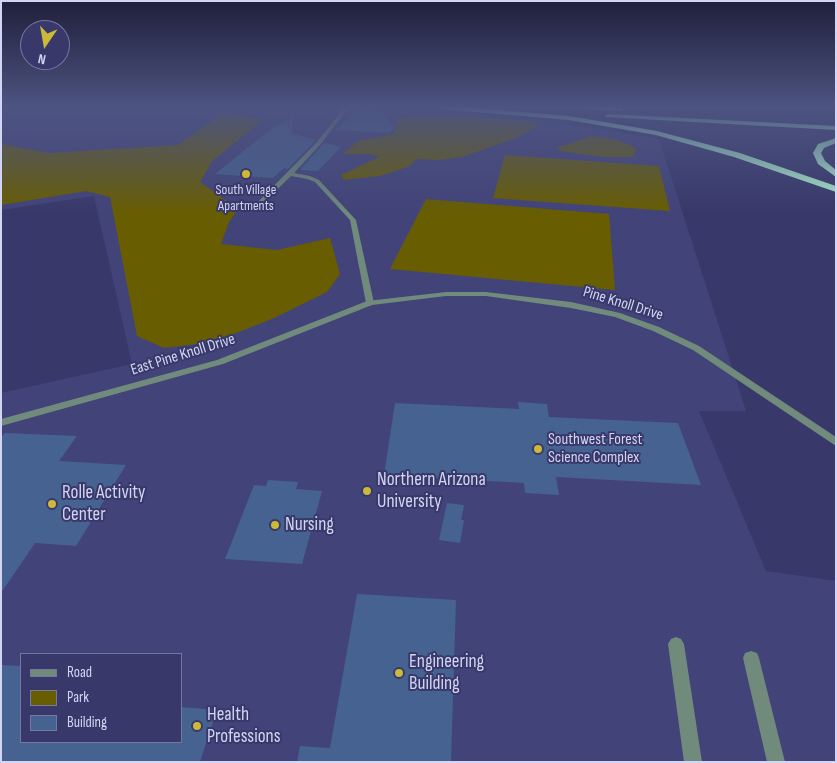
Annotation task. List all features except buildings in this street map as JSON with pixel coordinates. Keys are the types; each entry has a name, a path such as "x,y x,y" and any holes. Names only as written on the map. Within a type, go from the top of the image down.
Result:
{"highway":[{"path":"692,143 737,155 836,189"},
{"path":"829,143 821,146 817,153 821,162 836,174"}],"street":[{"path":"254,209 319,143"},
{"path":"290,174 317,181 353,220 370,303"},
{"name":"Pine Knoll Drive","path":"370,303 446,294 486,294 571,305 617,315 656,328 696,348 836,442"},
{"name":"East Pine Knoll Drive","path":"1,423 220,362 370,303"},
{"path":"676,644 693,762"},
{"path":"751,658 776,762"}],"shaded area":[{"name":"Northern Arizona University","path":"1,143 660,143 746,411 699,411 766,571 836,581 836,762 1,762 1,393 132,364 94,196 1,210"}],"green space":[{"path":"181,143 235,143 212,161 200,182 238,209 229,222 221,244 277,250 330,238 340,274 327,292 272,319 213,342 164,348 137,336 110,197 86,191 1,205 1,144 49,153 178,145"},
{"path":"356,143 503,143 462,157 439,160 416,159 410,166 380,176 344,180 341,175 379,157 370,154 343,154"},
{"path":"572,143 623,143 636,148 633,157 604,157 561,151 556,148"},
{"path":"505,155 659,166 670,211 493,198"},
{"path":"426,199 609,214 615,290 390,269"}],"place":[{"name":"South Village Apartments","path":"246,174"},
{"name":"Southwest Forest Science Complex","path":"538,449"},
{"name":"Northern Arizona University","path":"367,491"},
{"name":"Rolle Activity Center","path":"52,504"},
{"name":"Nursing","path":"275,525"},
{"name":"Engineering Building","path":"399,673"},
{"name":"Health Professions","path":"197,726"}]}
